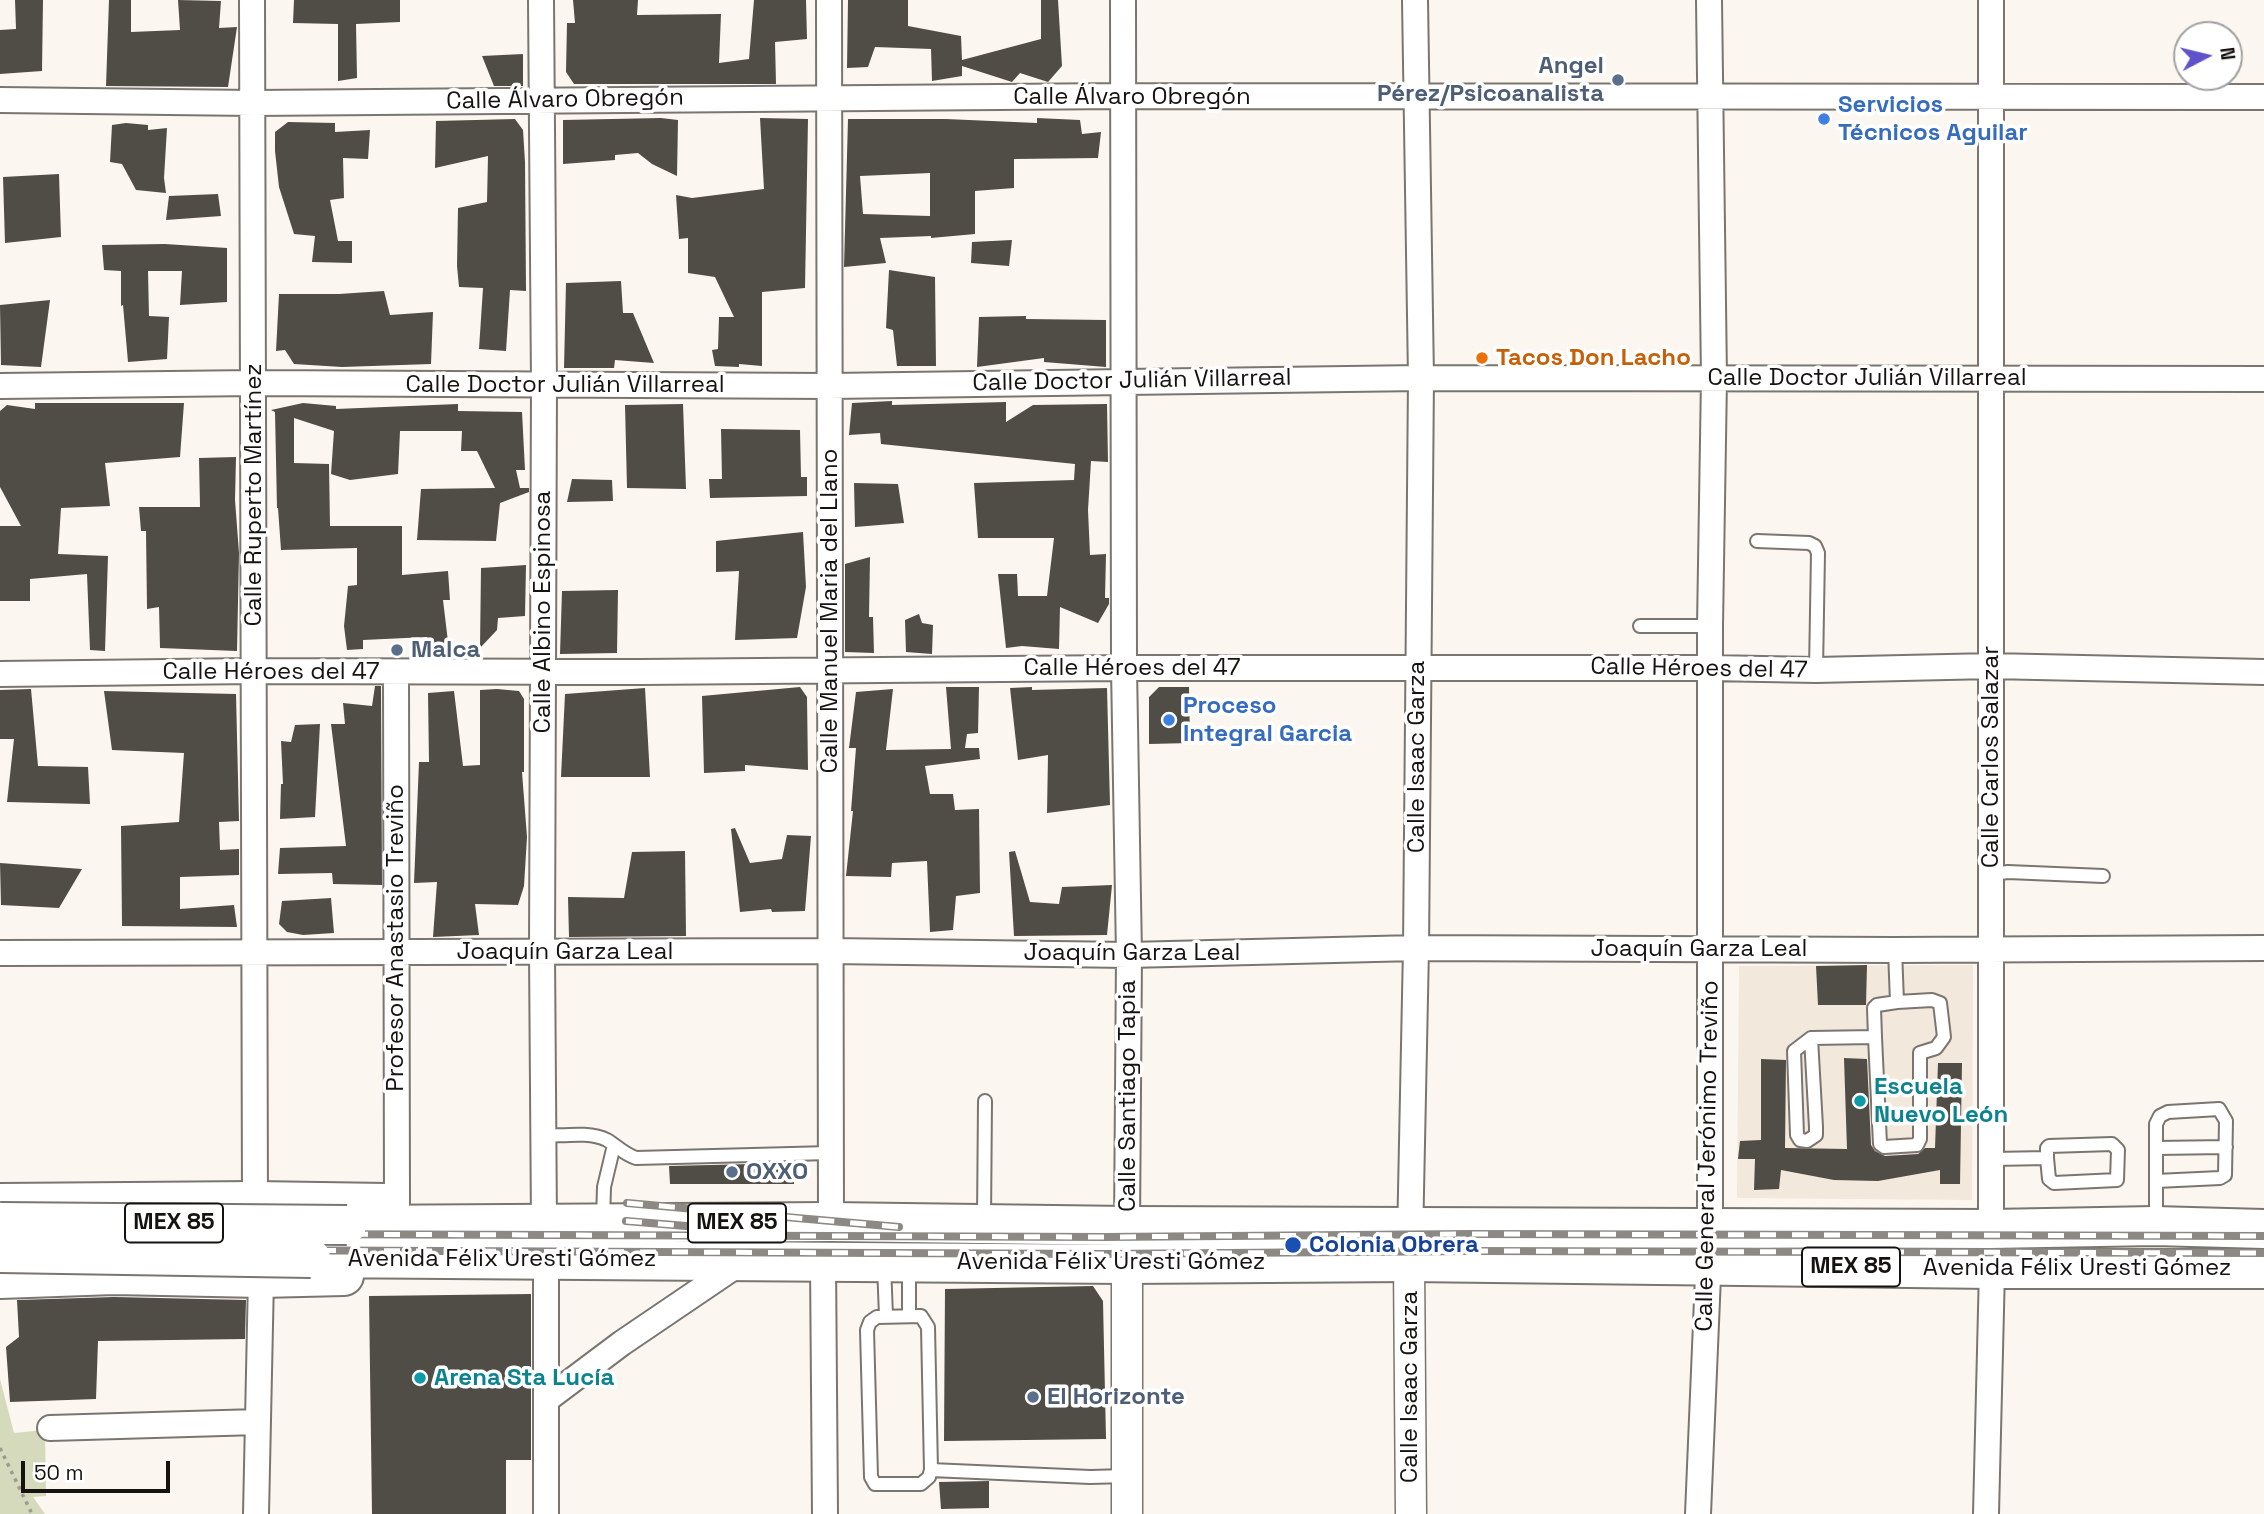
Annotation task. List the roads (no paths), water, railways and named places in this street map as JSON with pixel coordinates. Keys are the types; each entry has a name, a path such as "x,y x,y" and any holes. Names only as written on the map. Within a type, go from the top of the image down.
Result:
{"main road":[{"path":"0,1203 255,1201 416,1204 435,1209 460,1242 445,1268 428,1274 261,1278 114,1275 0,1279"},
{"path":"114,1275 100,1260 95,1246 95,1229 100,1217 119,1202"},
{"name":"Avenida Félix Uresti Gómez","path":"0,1222 347,1225 460,1242"},
{"name":"Avenida Félix Uresti Gómez","path":"545,1242 603,1224 831,1222 1127,1226 1709,1265 2264,1269"},
{"name":"Avenida Félix Uresti Gómez","path":"0,1254 311,1258 460,1242 545,1242 743,1261 1127,1264 1410,1244 1710,1228 1991,1229 2155,1226 2264,1229"}],"street":[{"name":"Calle Ruperto Martínez","path":"252,0 255,1201"},
{"name":"Calle Albino Espinosa","path":"541,0 544,384 542,952 546,1514"},
{"name":"Calle Manuel Maria del Llano","path":"829,0 831,1222"},
{"name":"Calle Santiago Tapia","path":"1123,0 1124,668 1129,955 1127,1226"},
{"name":"Calle Isaac Garza","path":"1411,1514 1410,1244 1416,948 1421,378 1415,0"},
{"name":"Calle General Jerónimo Treviño","path":"1698,1514 1710,1228 1710,626 1714,378 1709,0"},
{"name":"Calle Carlos Salazar","path":"1986,1514 1993,1159 1992,0"},
{"name":"Calle Álvaro Obregón","path":"0,100 253,103 1122,96 2264,97"},
{"name":"Calle Doctor Julián Villarreal","path":"0,386 254,383 830,386 1421,378 2264,379"},
{"name":"Calle Héroes del 47","path":"0,674 1417,667 1816,670 1991,666 2264,672"},
{"name":"Profesor Anastasio Treviño","path":"396,673 397,1204"},
{"name":"Joaquín Garza Leal","path":"0,953 831,951 1129,955 1416,948 2264,948"},
{"path":"1127,1226 1127,1514"},
{"path":"546,1400 643,1328 743,1261"},
{"path":"823,1262 825,1514"},
{"path":"256,1514 261,1278"},
{"path":"50,1428 258,1422"}],"lane":[{"path":"1757,541 1809,543 1815,546 1818,553 1816,670"},
{"path":"1640,626 1710,626"},
{"path":"1992,874 2008,872 2104,876"},
{"path":"1895,950 1897,1002"},
{"path":"1897,1002 1940,1003 1944,1037 1936,1048 1920,1053 1920,1139 1917,1145 1884,1147 1880,1144 1874,1008 1877,1004 1897,1002"},
{"path":"1811,1038 1816,1135 1807,1141 1800,1140 1797,1135 1793,1057 1797,1048 1811,1038 1875,1037"},
{"path":"984,1224 985,1101"},
{"path":"2155,1226 2157,1124 2160,1116 2168,1112 2219,1109 2225,1121 2225,1175 2220,1178 2156,1181"},
{"path":"543,1136 595,1136 636,1158 830,1153"},
{"path":"2112,1144 2118,1150 2117,1180 2054,1183 2049,1179 2048,1158 2049,1146 2112,1144"},
{"path":"603,1224 604,1187 614,1145"},
{"path":"2156,1148 2226,1147"},
{"path":"1993,1159 2048,1158"},
{"path":"886,1316 896,1261"},
{"path":"896,1261 909,1316"},
{"path":"909,1316 921,1316 928,1327 932,1470 925,1482 914,1486 875,1484 871,1477 867,1330 872,1319 909,1316"},
{"path":"932,1470 1090,1477 1128,1476"}],"railway":[{"path":"627,1203 899,1227"},
{"path":"626,1221 698,1227"},
{"path":"0,1233 1105,1237 1471,1234 2264,1236"},
{"path":"0,1249 1104,1254 1471,1251 2264,1253"}],"place":[{"name":"Angel Pérez/Psicoanalista","path":"1618,80"},
{"name":"Servicios Técnicos Aguilar","path":"1824,119"},
{"name":"Tacos Don Lacho","path":"1482,358"},
{"name":"Malca","path":"397,650"},
{"name":"Proceso Integral Garcia","path":"1169,720"},
{"name":"Escuela Nuevo León","path":"1860,1101"},
{"name":"OXXO","path":"732,1172"},
{"name":"Colonia Obrera","path":"1293,1245"},
{"name":"Arena Sta Lucía","path":"420,1378"},
{"name":"El Horizonte","path":"1033,1397"}]}
